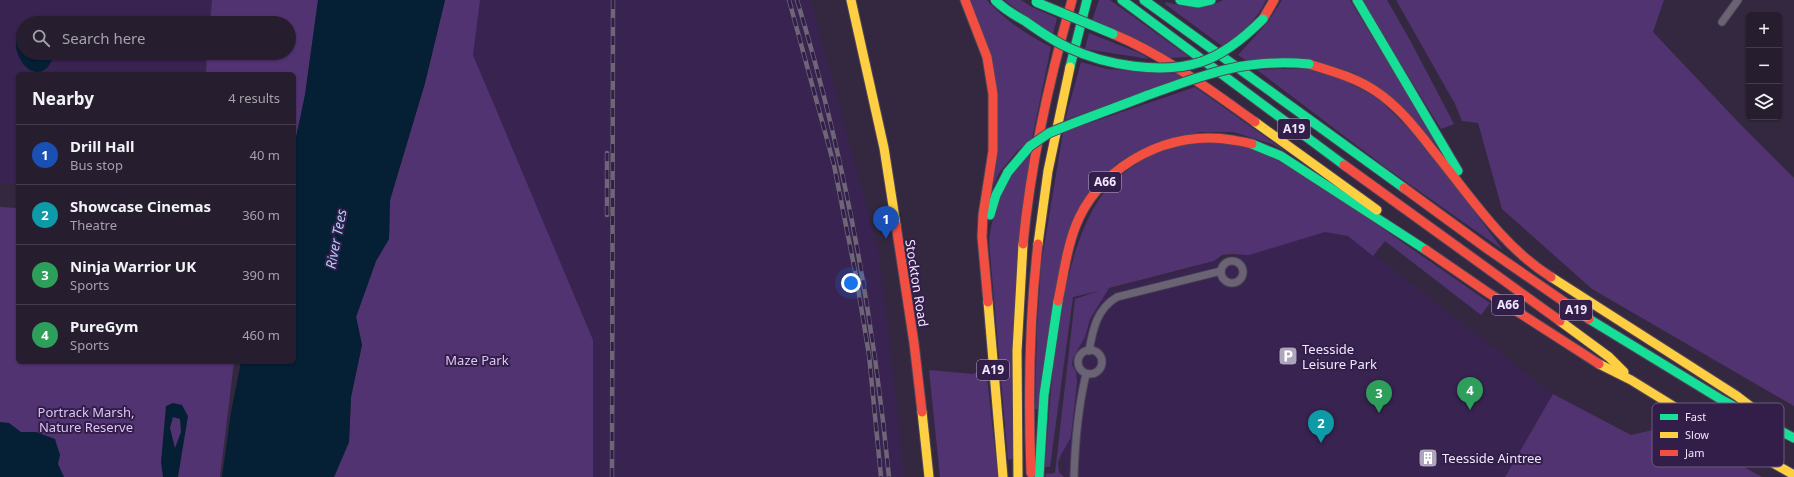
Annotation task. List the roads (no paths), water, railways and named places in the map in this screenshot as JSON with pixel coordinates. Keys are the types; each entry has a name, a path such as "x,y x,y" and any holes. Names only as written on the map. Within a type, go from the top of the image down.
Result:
{"main road":[{"name":"Stockton Road","path":"851,0 884,148 914,343 929,477"},
{"name":"A19","path":"965,0 987,57 991,76 994,132 993,152 983,215 982,237 1003,477"},
{"path":"995,0 1044,35 1068,48 1090,57 1141,66 1167,68 1190,65 1210,58 1230,48 1248,35 1263,19 1274,0"},
{"path":"1018,477 1016,428 1018,351 1025,225 1041,125 1072,0"},
{"path":"1032,477 1029,432 1034,278 1049,162 1060,108 1087,0"},
{"name":"A19","path":"1122,0 1312,142 1609,357 1631,380 1668,403"},
{"name":"A19","path":"1144,0 1501,259 1598,326 1728,403"},
{"path":"1180,0 1198,3 1211,0"},
{"name":"A19","path":"1357,0 1448,153 1472,198"},
{"name":"A66","path":"1035,1 1140,45 1220,97 1369,203 1420,246"},
{"name":"A19","path":"985,277 988,221 996,195 1008,172 1030,146 1049,133 1236,65 1265,61 1309,64 1349,77 1386,98 1416,128 1498,229 1527,259 1543,272 1746,403"},
{"name":"A66","path":"1039,477 1041,430 1050,346 1058,298 1074,230 1088,202 1098,189 1114,173 1137,157 1167,143 1200,137 1234,139 1250,143 1280,156 1597,363 1631,380"},
{"name":"A19","path":"1583,299 1666,365"},
{"name":"A19","path":"1780,467 1794,475"}],"street":[{"path":"1722,22 1738,0"},
{"path":"1089,351 1096,318 1110,302 1117,297 1220,271"},
{"path":"1089,351 1097,352 1100,355 1102,366 1097,372 1086,374 1080,369 1078,361 1082,354 1089,351"},
{"path":"1074,477 1075,451 1081,398 1086,374"}],"water":[{"name":"River Tees","path":"318,0 445,0 425,83 390,200 389,239 376,261 356,317 362,345 351,397 349,442 334,477 222,477 231,412 241,364 296,364 296,138 305,95"},
{"path":"21,60 51,60 48,66 40,72 32,71 25,66"},
{"path":"173,403 182,405 188,416 178,477 163,477 161,462 166,406","holes":["173,417 180,419 181,432 175,448 170,428"]},
{"path":"0,422 9,423 21,432 36,432 55,439 60,455 58,464 64,477 0,477"}],"railway":[{"path":"612,477 613,0"},
{"path":"789,0 834,165 856,276 869,355 881,477"},
{"path":"797,0 829,118 855,236 875,355 889,477"},
{"path":"607,153 607,215"}],"place":[{"name":"Drill Hall","path":"886,239"},
{"name":"Teesside Leisure Park","path":"1288,356"},
{"name":"PureGym","path":"1470,410"},
{"name":"Ninja Warrior UK","path":"1379,413"},
{"name":"Showcase Cinemas","path":"1321,443"},
{"name":"Teesside Aintree","path":"1428,458"}],"park label":[{"name":"Maze Park","path":"477,360"},
{"name":"Portrack Marsh, Nature Reserve","path":"86,420"}]}
